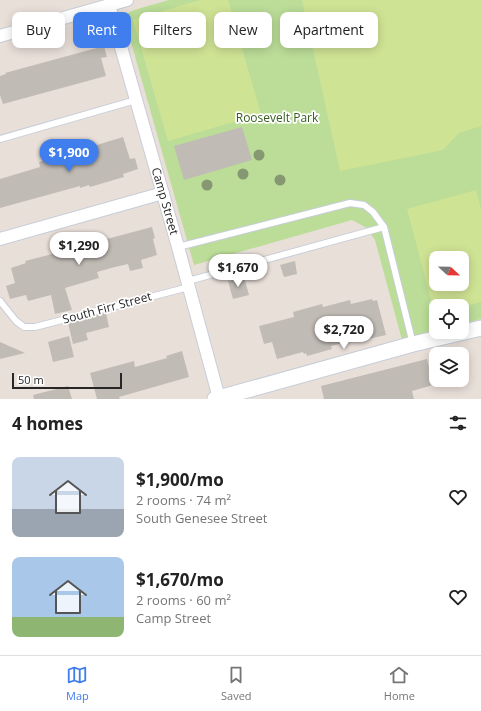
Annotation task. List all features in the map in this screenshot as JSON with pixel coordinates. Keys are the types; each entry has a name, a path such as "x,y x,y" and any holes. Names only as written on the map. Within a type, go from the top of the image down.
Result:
{"street":[{"path":"0,36 127,0"},
{"name":"Camp Street","path":"109,5 178,247 217,398"},
{"path":"0,239 163,193"},
{"path":"217,398 413,344 481,328"}],"lane":[{"path":"0,139 136,100"},
{"path":"178,247 350,203 364,205 373,212 384,228 413,344"},
{"name":"South Firr Street","path":"0,301 16,321 24,327 35,327 384,228"}],"green space":[{"name":"Roosevelt Park","path":"169,0 481,0 481,319 469,322 469,299 429,299 429,333 402,340 375,240 367,228 352,220 194,265 131,42 130,12"},
{"path":"200,0 228,0 231,12 214,12 214,48 242,48 261,114 168,141 141,48 206,48 206,12 160,12"},
{"path":"302,0 481,0 481,126 459,133 443,150 340,171 313,48 378,48 378,12 305,12"},
{"path":"139,18 139,41 133,20"},
{"path":"476,190 481,209 481,302 469,305 469,299 431,299 407,209"}],"building":[{"path":"97,48 105,48 107,57 101,58 106,76 3,104 0,95 0,76 6,74 5,73"},
{"path":"242,127 252,160 184,180 174,146"},
{"path":"123,137 130,159 135,158 138,169 123,174 124,177 90,187 89,185 80,188 80,186 0,208 0,179 40,167 39,162 52,158 53,164 76,156 74,149 87,146 87,148"},
{"path":"152,227 157,255 141,260 143,268 130,271 128,264 115,267 97,272 99,278 65,288 72,310 55,314 51,295 28,301 26,295 10,299 6,286 15,283 11,268 26,263 25,261 60,252 59,249 102,238 103,240"},
{"path":"295,261 297,274 284,277 280,265"},
{"path":"244,277 249,295 233,299 228,281"},
{"path":"372,299 373,301 377,300 386,335 355,342 354,340 331,346 332,349 307,356 306,353 304,354 303,352 277,359 272,342 264,344 259,326 294,317 293,312 322,304 323,307 350,300 351,304"},
{"path":"106,313 109,327 86,333 88,340 73,344 68,323"},
{"path":"69,336 74,357 53,362 48,342"},
{"path":"0,342 25,353 0,359"},
{"path":"182,351 189,377 119,397 120,399 97,399 90,373 134,361 135,367 167,358 166,356"},
{"path":"427,359 429,368 429,386 412,391 414,399 324,399 321,386"},
{"path":"68,386 72,399 34,399 33,395"}]}
